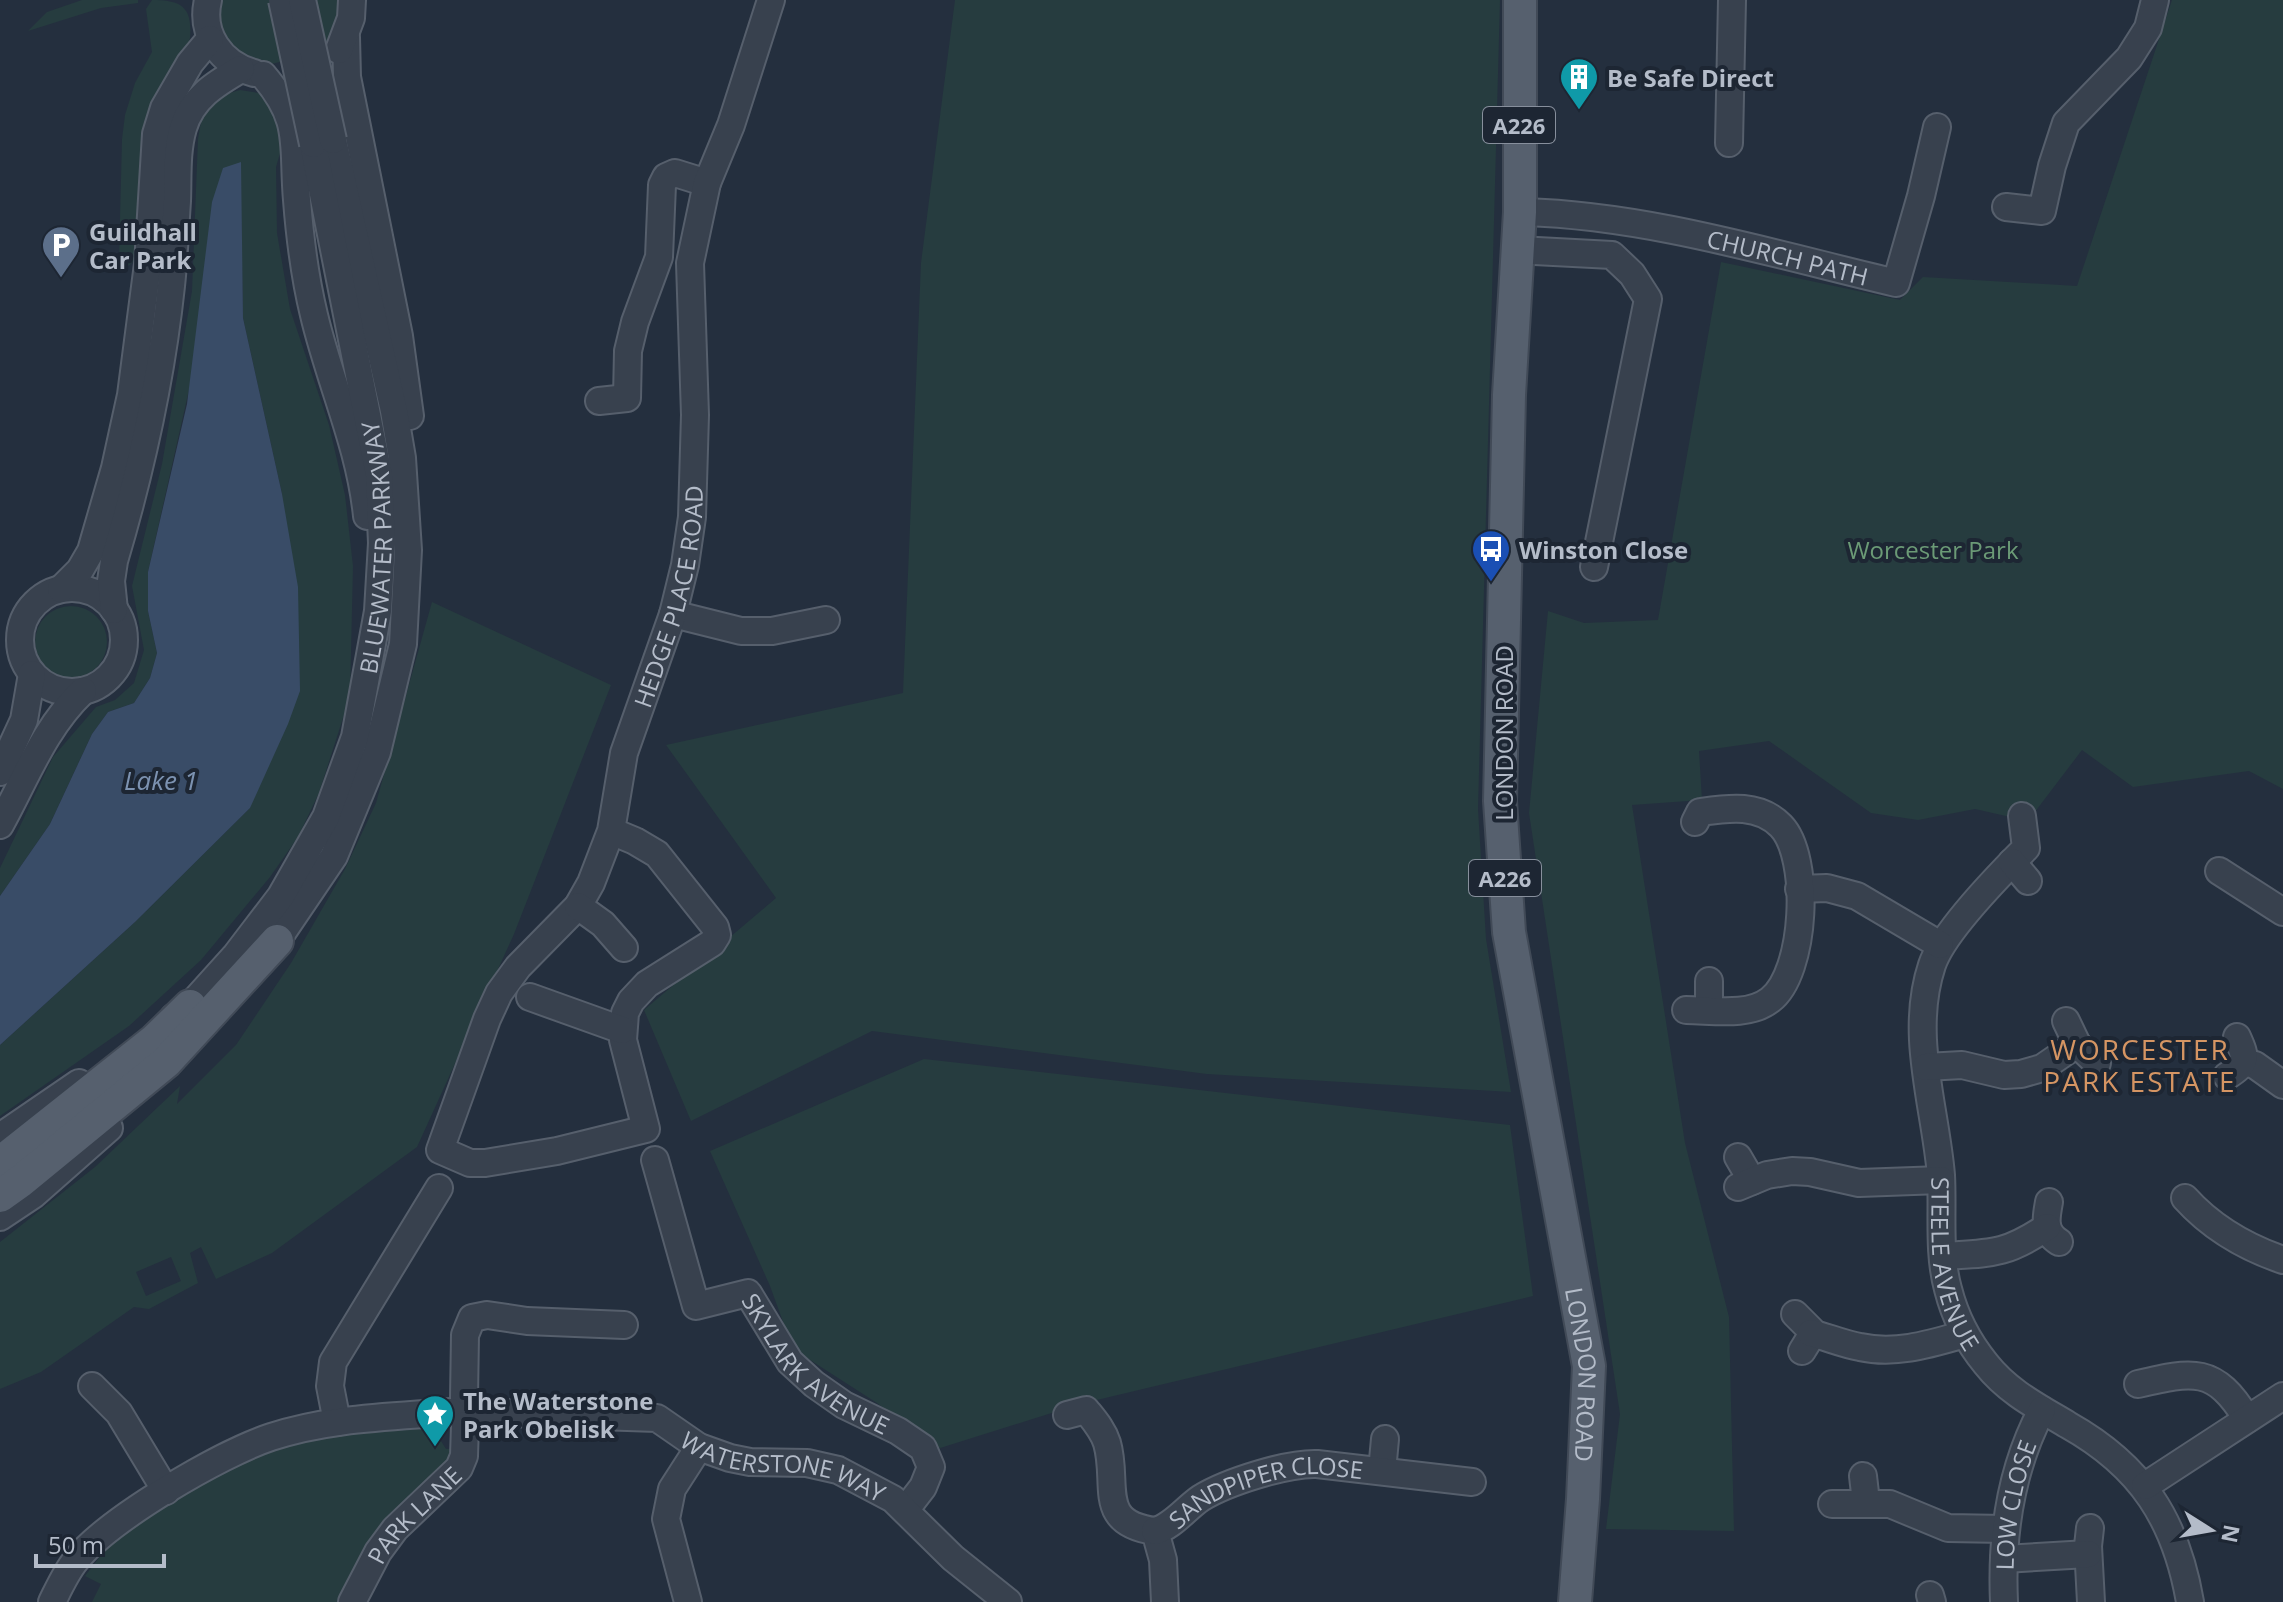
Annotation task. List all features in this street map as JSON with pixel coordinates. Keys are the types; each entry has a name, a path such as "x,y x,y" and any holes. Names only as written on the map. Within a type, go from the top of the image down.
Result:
{"main road":[{"name":"LONDON ROAD","path":"1520,0 1520,212 1509,395 1500,801 1509,932 1589,1366 1575,1602"},
{"path":"0,1196 166,1062 277,941"},
{"path":"0,1163 155,1040 190,1006"}],"street":[{"path":"208,0 206,12 210,39 222,53 252,72 287,107 293,127 305,271 314,317 351,433 366,502 378,611"},
{"name":"BLUEWATER PARKWAY","path":"0,1217 33,1195 164,1080 225,1012 277,941 334,856 377,752 403,644 408,550 402,458 391,397 282,0"},
{"name":"BLUEWATER PARKWAY","path":"0,1137 190,1006 236,955 281,896 326,817 355,737 378,611 382,515 378,466 302,0"},
{"path":"114,610 111,581 114,561 152,416 164,348 173,268 178,153 183,127 196,102 214,84 252,72 283,75 320,63 339,50 351,18 352,0"},
{"name":"HEDGE PLACE ROAD","path":"622,1030 646,1129 557,1151 485,1163 470,1163 440,1150 499,993 518,967 578,906 591,883 611,831 624,753 673,614 692,517 695,415 690,263 707,183 731,125 771,0"},
{"path":"1729,143 1732,0"},
{"path":"2006,207 2042,211 2066,123 2129,58 2148,28 2155,0"},
{"path":"346,37 347,77 399,336 413,443 416,521 403,644"},
{"path":"83,691 55,690 32,674 20,646 21,628 28,612 40,599 61,589 80,570 91,551 115,468 131,395 148,264 156,134 164,108 190,63 210,39"},
{"name":"CHURCH PATH","path":"1520,212 1583,215 1627,222 1896,283 1937,127"},
{"path":"599,401 627,398 628,351 635,322 659,257 662,185 666,177 675,173 707,183"},
{"path":"1517,250 1612,255 1632,274 1648,299 1594,567"},
{"path":"0,825 47,734 65,708 83,691 105,679 120,659 124,642 122,626 114,610 104,599 91,592 76,588 61,589"},
{"path":"673,614 741,631 772,631 826,620"},
{"path":"0,772 24,720 32,674"},
{"path":"1695,822 1700,812 1742,808 1775,820 1792,844 1799,889 1798,945 1789,973 1777,993 1754,1007 1698,1010 1709,981"},
{"name":"STEELE AVENUE","path":"2022,816 2026,848 2020,872 1940,945 1923,1012 1922,1041 1941,1180 1947,1287 1965,1334 1990,1370 2012,1390 2113,1455 2145,1486 2174,1540 2190,1602"},
{"path":"530,997 622,1030 631,1001 647,984 712,943 717,935 715,927 657,854 611,831"},
{"path":"2219,871 2283,912"},
{"path":"1799,889 1833,889 1857,896 1940,945"},
{"path":"578,906 603,924 624,948"},
{"path":"1926,1067 1962,1065 2003,1075 2021,1074 2047,1065 2071,1033 2097,1063"},
{"path":"2236,1058 2255,1065 2283,1085"},
{"path":"1738,1157 1745,1184 1774,1173 1792,1171 1859,1183 1941,1180"},
{"name":"SKYLARK AVENUE","path":"655,1160 696,1306 748,1293 790,1362 814,1384 844,1405 898,1431 923,1448 931,1467 923,1487 906,1509"},
{"path":"337,1422 330,1386 333,1362 439,1188"},
{"path":"2191,1217 2283,1260"},
{"path":"1943,1256 2001,1252 2020,1245 2052,1223"},
{"name":"PARK LANE","path":"352,1602 367,1571 395,1529 459,1468 464,1456 465,1335 472,1318 487,1315 527,1321 624,1325"},
{"path":"1803,1333 1883,1350 1921,1347 1965,1334"},
{"path":"2138,1384 2177,1375 2206,1378 2228,1392 2247,1419"},
{"path":"92,1386 119,1413 166,1491"},
{"path":"2145,1486 2283,1396"},
{"path":"1067,1415 1086,1410 1105,1437 1111,1460 1113,1507 1120,1519 1132,1526 1155,1531 1163,1560 1165,1602"},
{"name":"LOW CLOSE","path":"2004,1602 2005,1529 2021,1459 2042,1410"},
{"name":"WATERSTONE WAY","path":"52,1602 75,1560 95,1540 166,1491 228,1455 270,1437 337,1422 465,1412 657,1418 699,1447 744,1462 800,1462 838,1470 881,1491 906,1509 943,1548 1008,1602"},
{"name":"SANDPIPER CLOSE","path":"1382,1471 1385,1439"},
{"path":"688,1602 666,1519 672,1489 699,1447"},
{"name":"SANDPIPER CLOSE","path":"1155,1531 1204,1496 1277,1469 1317,1464 1472,1482"},
{"path":"1863,1476 1866,1502"},
{"path":"1832,1504 1866,1502 1896,1505 1948,1528 2005,1529"},
{"path":"2004,1559 2089,1541 2091,1602"}],"green space":[{"path":"82,0 138,0 138,3 101,8 28,31 47,12"},
{"path":"152,0 170,1 183,7 189,19 190,38 139,254 127,267 116,269 111,268 107,260 119,260 125,115 135,83 152,52 146,9"},
{"path":"218,0 338,0 340,11 336,29 326,45 310,54 268,65 237,56 218,31"},
{"path":"955,0 1500,0 1478,809 1486,939 1511,1092 1207,1074 872,1031 691,1121 644,1010 776,898 666,745 903,693 921,263"},
{"name":"Worcester Park","path":"2172,0 2283,0 2283,789 2249,771 2133,787 2082,750 2028,821 1975,809 1918,820 1871,813 1769,741 1699,751 1702,800 1632,805 1685,1143 1729,1317 1734,1531 1606,1529 1620,1414 1529,813 1548,611 1584,623 1658,620 1721,262 1900,300 1923,277 2077,286"},
{"path":"240,90 265,94 282,118 281,150 276,167 277,233 290,309 329,425 345,495 353,566 350,696 319,793 298,837 270,877 201,960 129,1026 0,1116 0,1045 135,922 250,808 282,494 243,318 240,163 148,572 148,611 157,653 150,678 134,703 108,712 92,734 50,824 0,896 0,868 53,757 96,707 115,700 134,683 144,650 132,586 162,464 192,291 198,139 203,110 216,97"},
{"path":"432,602 611,685 514,934 417,1147 272,1253 216,1279 201,1247 190,1253 198,1283 149,1309 134,1307 41,1372 0,1389 0,1242 95,1167 180,1086 177,1104 236,1045 291,963 345,869 376,803","holes":["171,1257 181,1281 146,1296 136,1272"]},
{"path":"78,606 97,616 105,628 105,656 97,668 85,676 64,678 45,668 37,656 35,635 45,616 57,608"},
{"path":"924,1059 1510,1125 1533,1296 1080,1404 937,1449 877,1403 793,1349 770,1286 710,1151"},
{"path":"445,1423 439,1438 446,1449 458,1449 412,1504 402,1504 382,1526 345,1602 92,1602 101,1584 85,1576 116,1536 174,1494 256,1451 330,1432"}],"water":[{"name":"Lake 1","path":"241,162 243,318 282,494 298,587 300,691 250,808 135,922 0,1045 0,896 50,824 92,734 108,712 134,703 150,678 157,653 148,611 148,572 187,404 212,202 223,168"}],"place":[{"name":"Be Safe Direct","path":"1579,111"},
{"name":"Guildhall Car Park","path":"61,279"},
{"name":"Winston Close","path":"1491,583"},
{"name":"The Waterstone Park Obelisk","path":"435,1448"}],"district":[{"name":"WORCESTER PARK ESTATE","path":"2140,1065"}]}
